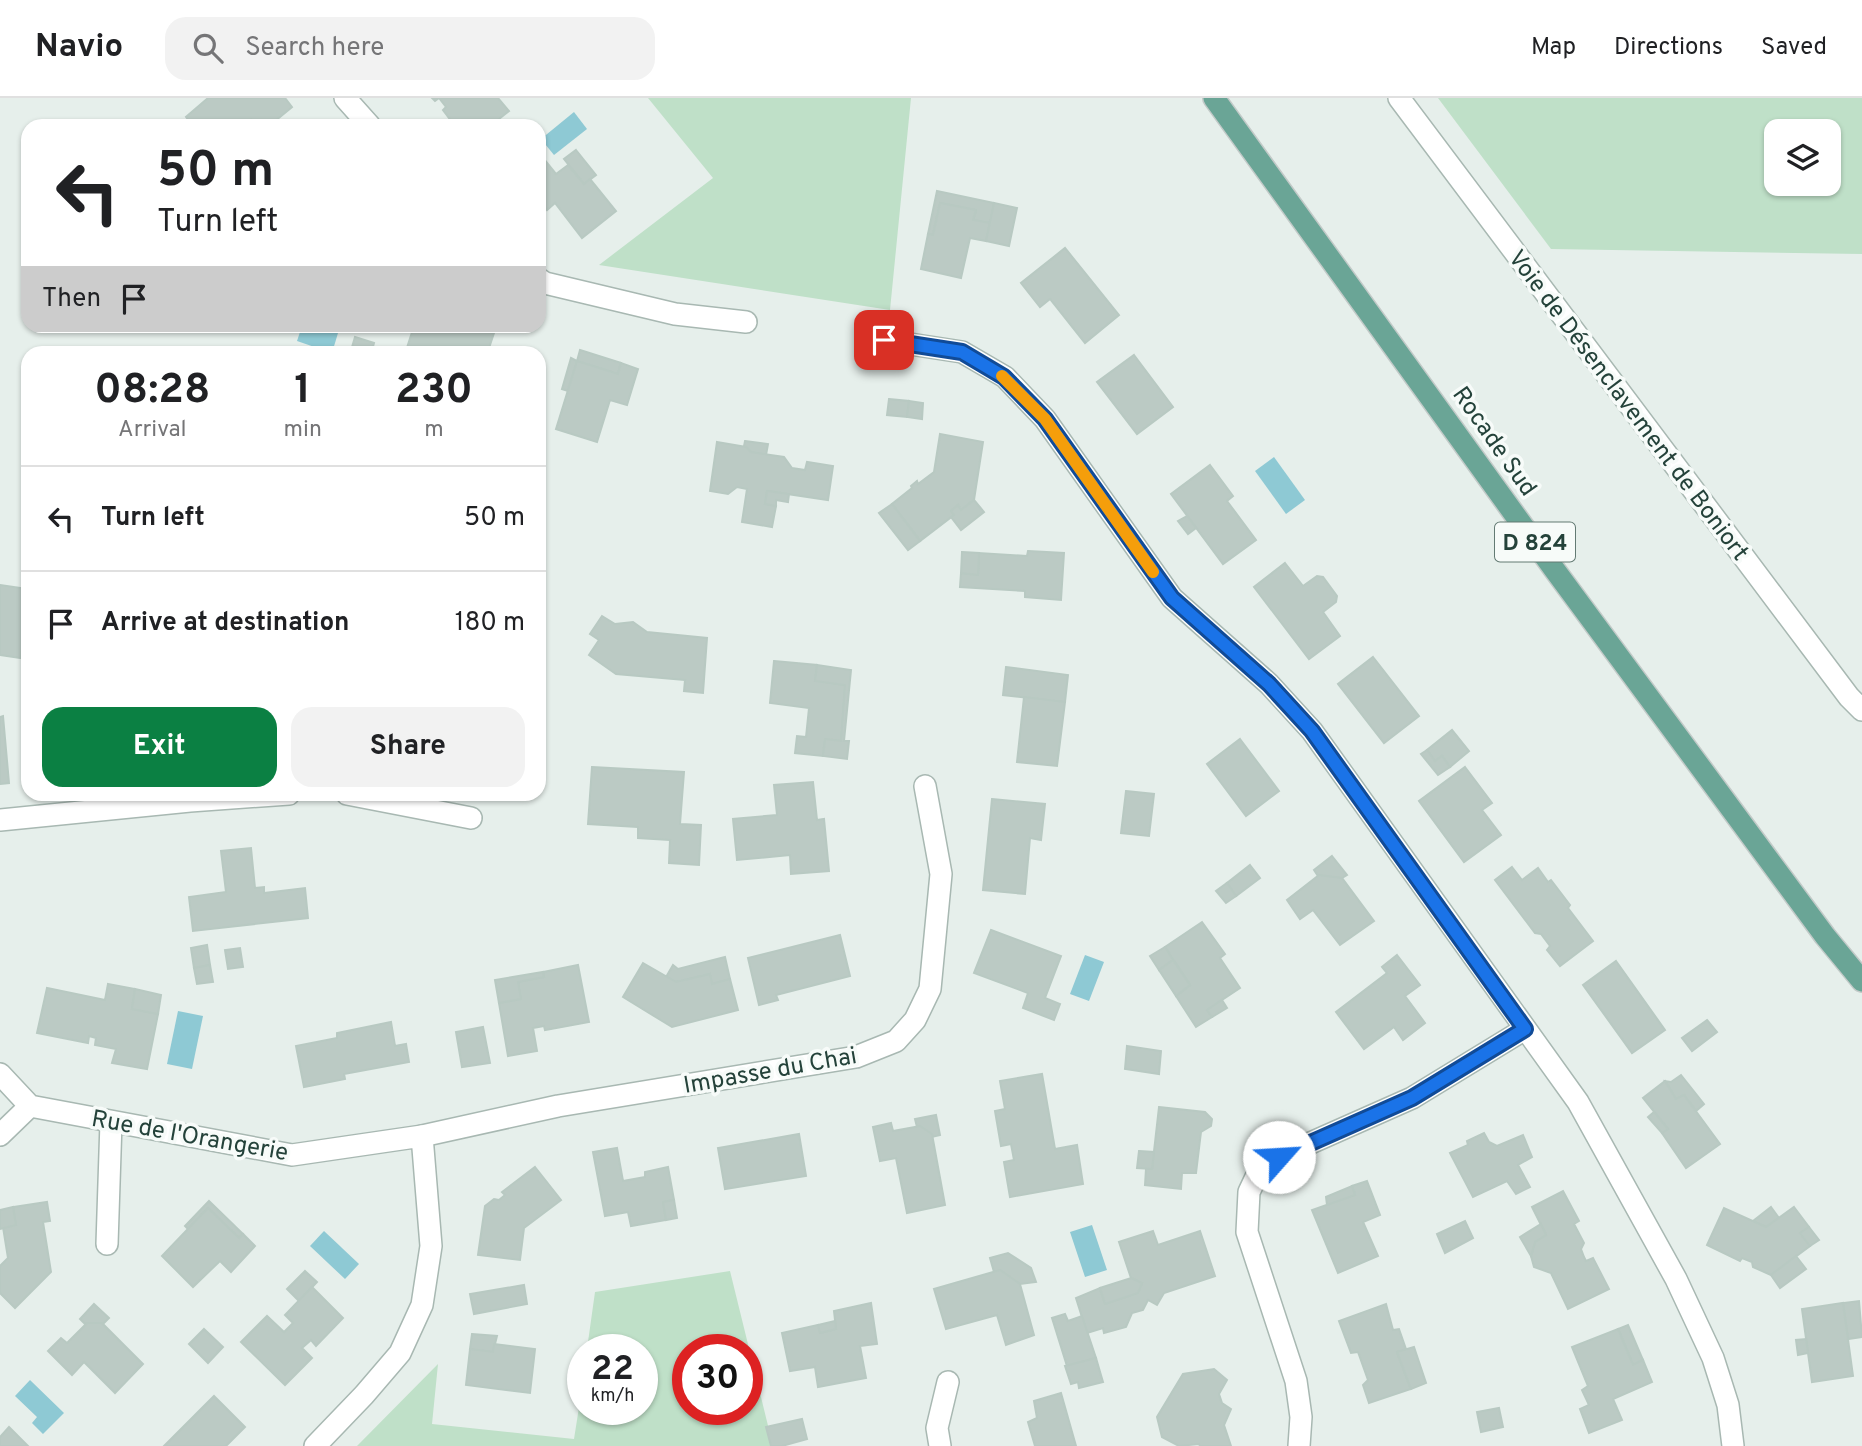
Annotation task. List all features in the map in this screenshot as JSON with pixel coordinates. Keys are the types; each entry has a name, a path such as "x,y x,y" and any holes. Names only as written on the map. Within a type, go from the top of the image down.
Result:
{"main road":[{"name":"Rocade Sud","path":"1214,98 1554,569 1825,936 1862,981"}],"street":[{"path":"345,98 364,119"},
{"name":"Voie de Désenclavement de Boniort","path":"1399,98 1849,697 1862,710"},
{"path":"546,283 675,314 746,322"},
{"path":"884,340 962,352 1004,377 1045,419 1172,598 1269,684 1312,731 1578,1102 1676,1279 1713,1358 1728,1405 1732,1446"},
{"name":"Impasse du Chai","path":"422,1136 558,1106 856,1057 897,1041 915,1020 930,989 941,874 925,786"},
{"path":"0,820 166,801"},
{"path":"383,801 471,818"},
{"path":"1299,1446 1301,1417 1296,1381 1247,1233 1249,1192 1258,1173 1279,1157 1412,1098 1525,1029"},
{"path":"0,1074 30,1106 0,1135"},
{"name":"Rue de l'Orangerie","path":"30,1106 292,1155 422,1136"},
{"path":"107,1244 111,1122"},
{"path":"315,1446 400,1353 422,1305 431,1246 422,1136"},
{"path":"940,1446 937,1428 948,1382"}],"green space":[{"path":"648,98 911,98 890,310 599,265 713,178"},
{"path":"1438,98 1862,98 1862,254 1551,249"},
{"path":"730,1271 745,1334 672,1334 672,1425 763,1425 763,1405 773,1446 357,1446 438,1364 432,1424 574,1439 576,1425 658,1425 658,1334 589,1334 595,1292"}],"water":[{"path":"574,112 587,129 554,155 546,145 546,135"},
{"path":"300,333 338,333 334,346 312,346 297,341"},
{"path":"1274,457 1305,500 1286,514 1255,471"},
{"path":"1085,955 1104,962 1089,1001 1070,994"},
{"path":"178,1011 203,1016 192,1069 167,1064"},
{"path":"1092,1225 1107,1270 1085,1277 1070,1232"},
{"path":"324,1231 359,1264 345,1279 310,1246"},
{"path":"30,1380 64,1413 43,1434 32,1423 37,1417 15,1396"}],"building":[{"path":"208,98 285,98 292,107 277,119 186,117"},
{"path":"439,98 498,98 509,111 499,119 450,119 443,110 446,107"},
{"path":"576,150 596,175 584,184 564,159"},
{"path":"546,162 556,174 568,165 584,184 590,179 616,211 582,238 555,203 547,210"},
{"path":"937,191 994,203 990,223 973,220 976,210 940,203 933,235 928,234"},
{"path":"940,203 976,210 973,220 990,223 986,241 970,238 961,278 921,269 928,234 933,235"},
{"path":"994,203 1017,208 1009,246 986,241"},
{"path":"1065,248 1119,315 1085,343 1050,299 1040,307 1021,283"},
{"path":"412,333 494,333 490,346 408,346"},
{"path":"355,337 374,343 373,346 352,346"},
{"path":"580,350 621,363 618,374 577,361"},
{"path":"1134,355 1173,407 1137,434 1097,382"},
{"path":"571,358 577,361 568,391 562,389"},
{"path":"577,361 618,374 621,363 638,369 627,405 610,400 597,442 556,429"},
{"path":"889,399 909,401 907,417 887,415"},
{"path":"909,401 923,403 922,419 907,417"},
{"path":"940,434 983,442 974,500 961,510 958,505 951,511 954,515 920,541 892,504 917,481 918,484 934,472"},
{"path":"745,441 768,444 766,455 751,452 744,446"},
{"path":"717,442 746,447 751,452 784,457 792,468 805,470 807,462 833,466 828,500 767,491 765,504 776,506 772,527 742,522 747,489 737,487 728,494 710,491"},
{"path":"1210,465 1233,496 1227,501 1256,540 1223,564 1171,494"},
{"path":"767,491 789,494 788,502 776,500 776,506 765,504"},
{"path":"974,500 984,512 961,530 951,517 954,515 951,511 958,505 961,510"},
{"path":"892,504 920,541 908,550 879,513"},
{"path":"1187,516 1196,528 1188,534 1178,521"},
{"path":"1028,551 1064,553 1061,600 1025,597 1025,591 960,587 961,573 978,575 979,553 1027,556"},
{"path":"962,552 979,553 978,575 961,573"},
{"path":"1285,563 1303,586 1317,576 1323,577 1337,596 1336,602 1323,612 1340,636 1309,659 1254,587"},
{"path":"0,585 21,588 21,658 0,655"},
{"path":"602,616 615,624 633,622 647,632 707,638 703,693 684,691 685,680 616,674 589,655 599,640 590,634"},
{"path":"1373,657 1419,716 1384,743 1338,684"},
{"path":"774,661 817,665 815,681 845,685 841,741 825,739 823,756 795,753 797,736 806,737 809,708 770,703"},
{"path":"817,665 851,670 844,741 849,741 847,759 823,756 825,739 841,741 845,685 815,681"},
{"path":"1006,667 1068,675 1065,702 1003,695"},
{"path":"1024,697 1065,702 1057,766 1017,762"},
{"path":"3,716 9,783 0,784 0,717"},
{"path":"1452,730 1469,751 1450,767 1442,756 1435,761 1427,750"},
{"path":"1240,739 1279,791 1246,816 1207,764"},
{"path":"1427,750 1435,761 1442,756 1450,767 1438,775 1421,754"},
{"path":"592,767 684,772 680,824 701,825 699,865 669,863 670,840 638,838 638,827 588,824"},
{"path":"1465,767 1492,803 1482,810 1501,835 1464,862 1419,801"},
{"path":"813,782 817,820 824,819 829,871 791,874 790,855 737,860 733,819 777,815 774,785"},
{"path":"1126,791 1154,794 1149,836 1121,833"},
{"path":"992,799 1045,804 1041,840 1030,838 1025,894 983,890"},
{"path":"251,848 255,888 264,887 264,893 305,888 308,918 193,931 189,897 226,892 221,851"},
{"path":"1332,856 1347,875 1342,878 1318,876 1314,870"},
{"path":"1250,865 1260,878 1236,896 1227,883"},
{"path":"1512,867 1522,880 1538,868 1570,905 1568,908 1593,941 1560,966 1547,950 1550,946 1541,934 1535,933 1495,880"},
{"path":"1319,875 1342,878 1374,921 1340,945 1313,910 1300,919 1287,900"},
{"path":"1227,883 1236,896 1226,903 1216,891"},
{"path":"1202,922 1225,954 1220,958 1240,988 1207,1010 1212,1017 1196,1027 1176,996 1190,985 1165,947"},
{"path":"991,930 1061,956 1045,998 1060,1004 1054,1020 1023,1008 1028,993 974,973"},
{"path":"840,935 850,976 776,995 778,1000 759,1005 748,958"},
{"path":"207,945 210,965 194,968 191,948"},
{"path":"1165,947 1173,960 1159,970 1150,956"},
{"path":"240,948 243,967 228,969 225,950"},
{"path":"1397,955 1420,985 1405,996 1425,1023 1403,1040 1394,1027 1364,1049 1336,1012 1387,973 1382,967"},
{"path":"725,957 730,979 712,984 710,974 676,982 666,977 673,965 678,969"},
{"path":"1173,960 1190,985 1176,996 1159,970"},
{"path":"1616,961 1665,1030 1632,1053 1583,985"},
{"path":"643,963 676,982 710,974 712,984 730,979 738,1010 672,1027 623,997"},
{"path":"210,965 213,982 197,984 194,968"},
{"path":"578,965 589,1022 545,1030 544,1026 533,1028 537,1051 508,1056 499,1003 521,999 518,982 544,977 543,972"},
{"path":"543,972 544,977 518,982 521,999 499,1003 495,980"},
{"path":"108,984 135,989 132,1009 158,1014 147,1069 112,1063 116,1049 95,1045 96,1038 89,1036 88,1043 37,1033 47,988 105,1000"},
{"path":"135,989 161,995 158,1014 132,1009"},
{"path":"1222,1000 1227,1008 1212,1017 1207,1010"},
{"path":"1707,1020 1717,1032 1692,1051 1682,1038"},
{"path":"391,1022 395,1046 406,1044 409,1062 344,1074 345,1079 304,1087 296,1046 337,1038 337,1033"},
{"path":"483,1027 490,1063 462,1067 456,1032"},
{"path":"1127,1046 1161,1051 1159,1074 1125,1069"},
{"path":"1042,1074 1055,1149 1077,1145 1083,1184 1010,1197 1004,1162 1014,1160 1011,1144 1001,1146 995,1111 1005,1109 1000,1081"},
{"path":"1681,1075 1704,1104 1696,1111 1684,1095 1676,1099 1665,1081 1671,1082"},
{"path":"1665,1081 1676,1099 1684,1095 1720,1144 1686,1168 1662,1133 1668,1129 1643,1098"},
{"path":"1159,1107 1205,1112 1212,1119 1211,1126 1201,1132 1196,1173 1182,1173 1181,1189 1145,1185 1146,1169 1152,1169"},
{"path":"1654,1112 1668,1129 1662,1133 1648,1117"},
{"path":"936,1115 940,1135 932,1137 920,1126 917,1127 915,1119"},
{"path":"891,1123 893,1131 920,1126 932,1134 945,1205 907,1213 896,1158 880,1161 873,1127"},
{"path":"1484,1133 1489,1142 1497,1146 1523,1135 1532,1157 1518,1165 1530,1187 1516,1194 1507,1181 1473,1197 1450,1153 1468,1145 1467,1141"},
{"path":"799,1134 806,1176 725,1189 718,1148"},
{"path":"617,1148 623,1181 645,1177 645,1172 668,1167 674,1200 663,1202 666,1220 631,1226 628,1212 605,1216 593,1152"},
{"path":"1139,1151 1154,1152 1152,1169 1137,1168"},
{"path":"535,1167 561,1200 524,1228 520,1260 478,1255 485,1206 494,1199 499,1200 505,1195 502,1192"},
{"path":"1367,1181 1380,1215 1363,1222 1378,1256 1338,1273 1312,1210 1355,1195 1352,1186"},
{"path":"1352,1186 1355,1195 1327,1205 1326,1197"},
{"path":"1563,1191 1579,1221 1574,1224 1584,1243 1581,1249 1584,1257 1586,1261 1593,1258 1609,1289 1568,1309 1551,1273 1534,1267 1531,1256 1535,1242 1546,1235 1532,1207"},
{"path":"674,1200 677,1218 666,1220 663,1202"},
{"path":"209,1201 243,1234 239,1238 208,1208 188,1229 185,1226"},
{"path":"47,1202 50,1221 43,1222 51,1272 15,1308 0,1293 0,1266 8,1258 3,1227 16,1225 13,1207"},
{"path":"13,1207 16,1225 0,1229 0,1210"},
{"path":"1771,1207 1779,1218 1766,1227 1753,1221"},
{"path":"1794,1207 1809,1227 1800,1233 1810,1246 1771,1275 1753,1267 1752,1262 1742,1258 1740,1261 1707,1245 1724,1208 1766,1227"},
{"path":"208,1208 239,1238 243,1234 255,1246 231,1272 220,1261 193,1287 162,1256"},
{"path":"1465,1221 1473,1238 1445,1253 1437,1234"},
{"path":"1541,1224 1546,1235 1535,1242 1531,1256 1520,1237"},
{"path":"1809,1227 1819,1240 1810,1246 1800,1233"},
{"path":"1153,1231 1158,1245 1200,1231 1215,1276 1164,1293 1157,1305 1148,1300 1143,1310 1132,1313 1126,1327 1104,1333 1103,1328 1087,1333 1076,1298 1100,1288 1105,1304 1138,1293 1142,1283 1131,1278 1119,1242"},
{"path":"1008,1253 1031,1268 1036,1282 1020,1284 1000,1270 994,1272 990,1258"},
{"path":"1796,1256 1806,1269 1780,1288 1771,1275"},
{"path":"1000,1270 1020,1284 1034,1335 1006,1345 997,1315 946,1329 934,1289"},
{"path":"305,1271 317,1282 299,1301 287,1289"},
{"path":"1131,1278 1142,1283 1138,1293 1105,1304 1100,1288"},
{"path":"524,1285 527,1304 474,1314 470,1294"},
{"path":"312,1287 343,1318 316,1346 311,1340 302,1348 312,1358 285,1385 241,1342 267,1316 284,1332 293,1323 285,1315"},
{"path":"1859,1301 1862,1337 1848,1339 1843,1303"},
{"path":"871,1303 877,1344 860,1346 866,1378 818,1387 815,1367 790,1371 782,1333 818,1325 820,1333 836,1329 834,1311"},
{"path":"1843,1303 1853,1376 1812,1382 1802,1309"},
{"path":"94,1304 109,1318 103,1324 85,1324 80,1319"},
{"path":"1386,1304 1393,1330 1399,1329 1406,1349 1397,1352 1411,1389 1369,1403 1363,1385 1368,1380 1358,1352 1351,1353 1339,1321"},
{"path":"1065,1314 1068,1321 1082,1316 1096,1358 1067,1366 1052,1318"},
{"path":"835,1321 836,1329 820,1333 818,1325"},
{"path":"87,1323 102,1323 143,1364 115,1393 84,1362 72,1375 48,1351 61,1338 67,1343"},
{"path":"1628,1325 1643,1360 1633,1365 1618,1329"},
{"path":"204,1329 223,1347 208,1363 189,1344"},
{"path":"1618,1329 1633,1365 1643,1360 1652,1382 1613,1399 1622,1420 1589,1433 1580,1409 1589,1405 1582,1390 1588,1386 1572,1347"},
{"path":"472,1334 497,1336 493,1352 470,1349"},
{"path":"1806,1339 1808,1353 1798,1355 1796,1340"},
{"path":"494,1344 535,1349 530,1393 466,1385 470,1349 493,1352"},
{"path":"1414,1347 1426,1383 1411,1389 1397,1352"},
{"path":"1096,1358 1103,1382 1079,1388 1078,1382 1071,1384 1065,1366"},
{"path":"1214,1369 1227,1380 1219,1394 1222,1403 1231,1409 1224,1425 1231,1446 1179,1446 1162,1437 1157,1417 1183,1374"},
{"path":"1061,1393 1076,1446 1035,1446 1028,1422 1037,1418 1034,1401"},
{"path":"214,1396 245,1427 226,1446 164,1446"},
{"path":"1499,1408 1503,1427 1481,1432 1477,1412"},
{"path":"802,1419 807,1439 771,1446 766,1427"},
{"path":"9,1427 28,1446 0,1446 0,1437"}],"slow traffic":[{"path":"1002,376 1045,419 1153,572"}],"route":[{"path":"884,340 962,352 1004,377 1045,419 1172,598 1269,684 1312,731 1525,1029 1412,1098 1279,1157"}]}
